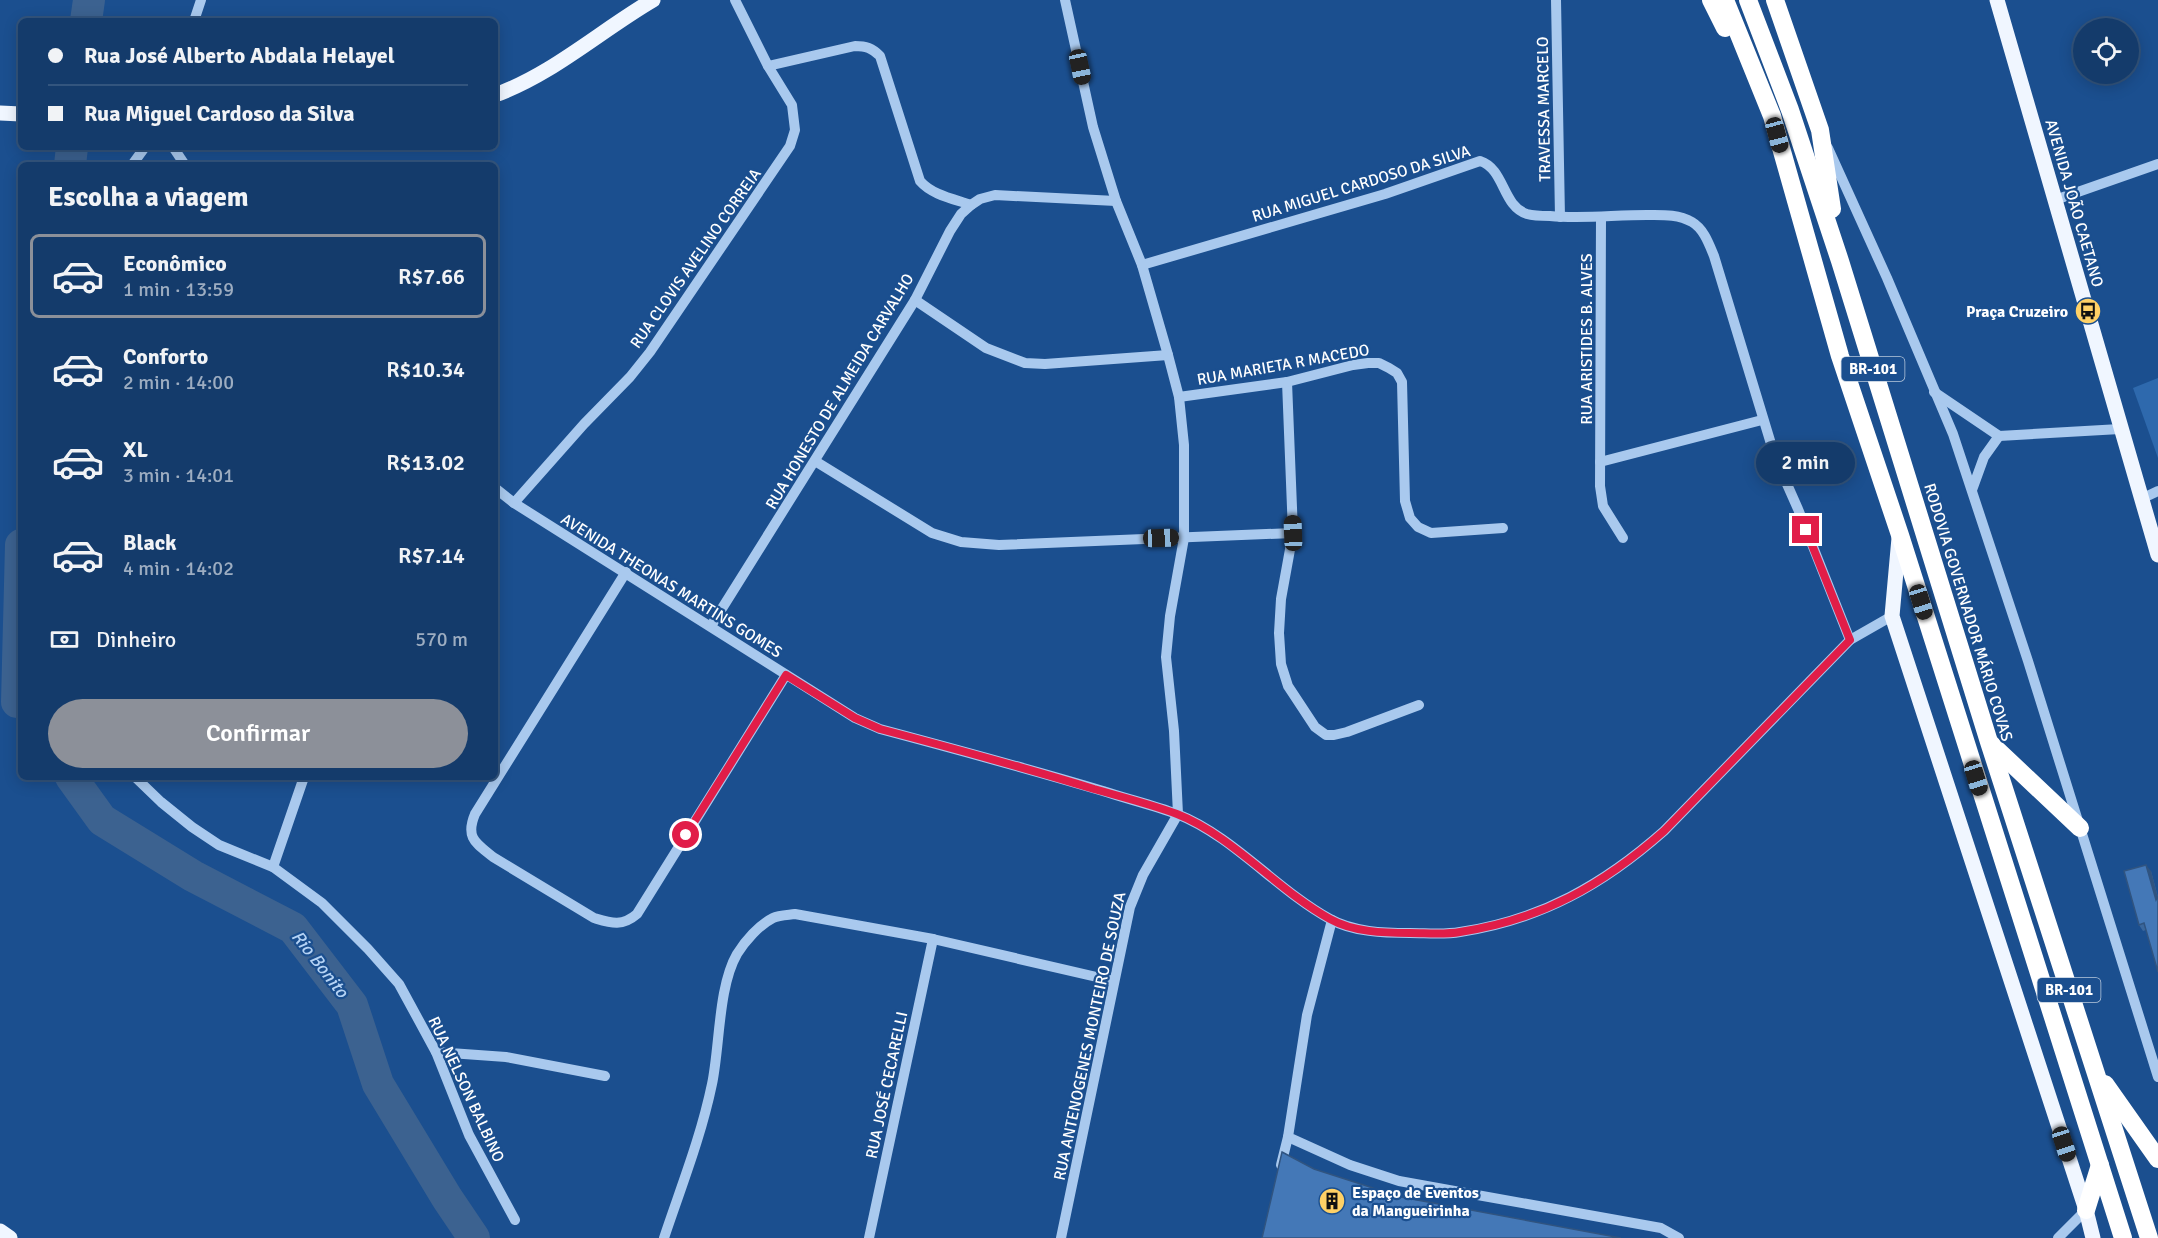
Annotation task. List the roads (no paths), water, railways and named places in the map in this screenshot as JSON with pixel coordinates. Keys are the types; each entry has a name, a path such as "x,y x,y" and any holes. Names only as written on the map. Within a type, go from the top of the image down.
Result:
{"highway":[{"path":"1711,0 1772,116"},
{"name":"BR-101","path":"1725,0 1772,116 1840,356 1900,535 2123,1238"},
{"name":"RODOVIA GOVERNADOR MÁRIO COVAS","path":"1748,0 1790,110 1840,261 1989,742 2149,1238"},
{"path":"1775,0 1820,130 1840,261"},
{"path":"1989,742 2080,828"},
{"path":"2095,1071 2158,1159"},
{"path":"2086,1210 2100,1165"}],"main road":[{"path":"498,94 551,68 622,18 653,0"},
{"name":"AVENIDA JOÃO CAETANO","path":"1997,0 2158,555"},
{"path":"0,113 18,114"},
{"path":"1900,535 1892,616 2086,1210 2093,1238"},
{"path":"0,1231 10,1238"}],"street":[{"path":"195,18 201,0"},
{"name":"RUA CLOVIS AVELINO CORREIA","path":"514,503 650,352 790,146 795,130 792,105 768,66 735,0"},
{"path":"1065,0 1093,127 1116,201 1142,264 1179,397 1185,445 1184,538 1170,616 1166,657 1174,731 1178,814"},
{"name":"TRAVESSA MARCELO","path":"1556,0 1560,217"},
{"path":"768,66 855,46 865,46 873,50 880,56 920,181 934,192 970,205 980,199 1008,194 1116,201"},
{"path":"1820,130 1887,278 1953,434 2158,1077"},
{"name":"RUA MIGUEL CARDOSO DA SILVA","path":"1142,264 1385,194 1480,161 1488,163 1497,174 1512,203 1520,211 1528,214 1560,217 1669,215 1693,222 1700,229 1714,256 1775,457 1850,640"},
{"path":"2055,200 2158,164"},
{"name":"RUA HONESTO DE ALMEIDA CARVALHO","path":"711,626 915,300 950,231 970,205"},
{"name":"RUA ARISTIDES B. ALVES","path":"1601,217 1600,486 1603,506 1623,538"},
{"path":"915,300 986,348 1025,363 1045,364 1168,355"},
{"name":"RUA MARIETA R MACEDO","path":"1179,397 1287,382 1353,364 1379,363 1397,373 1402,382 1405,501 1410,518 1418,527 1431,533 1503,528"},
{"path":"1287,382 1293,533 1281,599 1279,633 1281,664 1288,686 1315,727 1326,735 1334,735 1419,705"},
{"path":"1934,392 1999,436 2120,429"},
{"path":"1600,462 1762,420"},
{"path":"1972,490 1984,457 1999,436"},
{"path":"815,461 933,532 962,542 999,545 1293,533"},
{"name":"AVENIDA THEONAS MARTINS GOMES","path":"498,490 514,503 855,718 880,729 1067,780 1178,814 1211,833 1332,920 1362,929 1387,933 1458,933 1517,920 1582,892 1632,860 1664,831 1850,640 1892,616"},
{"path":"2141,499 2158,491"},
{"path":"498,777 626,572"},
{"path":"496,780 470,826 471,835 475,841 493,857 594,918 609,923 629,921 637,914 786,675"},
{"name":"RUA NELSON BALBINO","path":"138,780 192,827 219,845 273,867 322,903 399,984 436,1052 469,1135 514,1220"},
{"path":"273,867 303,780"},
{"name":"RUA ANTENOGENES MONTEIRO DE SOUZA","path":"1061,1238 1114,981 1136,891 1178,814"},
{"path":"664,1238 695,1146 712,1084 728,977 737,954 756,931 773,917 795,914 933,939 1114,981"},
{"path":"1280,1171 1288,1137 1307,1015 1332,920"},
{"name":"RUA JOSÉ CECARELLI","path":"868,1238 933,939"},
{"path":"436,1052 506,1057 605,1076"},
{"path":"1288,1137 1350,1165 1399,1182 1661,1228 1679,1238"},
{"path":"2058,1238 2086,1210"}],"waterway":[{"path":"86,18 89,0"},
{"path":"70,162 72,150"},
{"path":"17,702 18,663"},
{"name":"Rio Bonito","path":"73,780 102,820 193,876 293,928 352,1005 378,1084 474,1238"}],"place":[{"name":"Praça Cruzeiro","path":"2088,311"},
{"name":"Espaço de Eventos da Mangueirinha","path":"1332,1201"}]}
